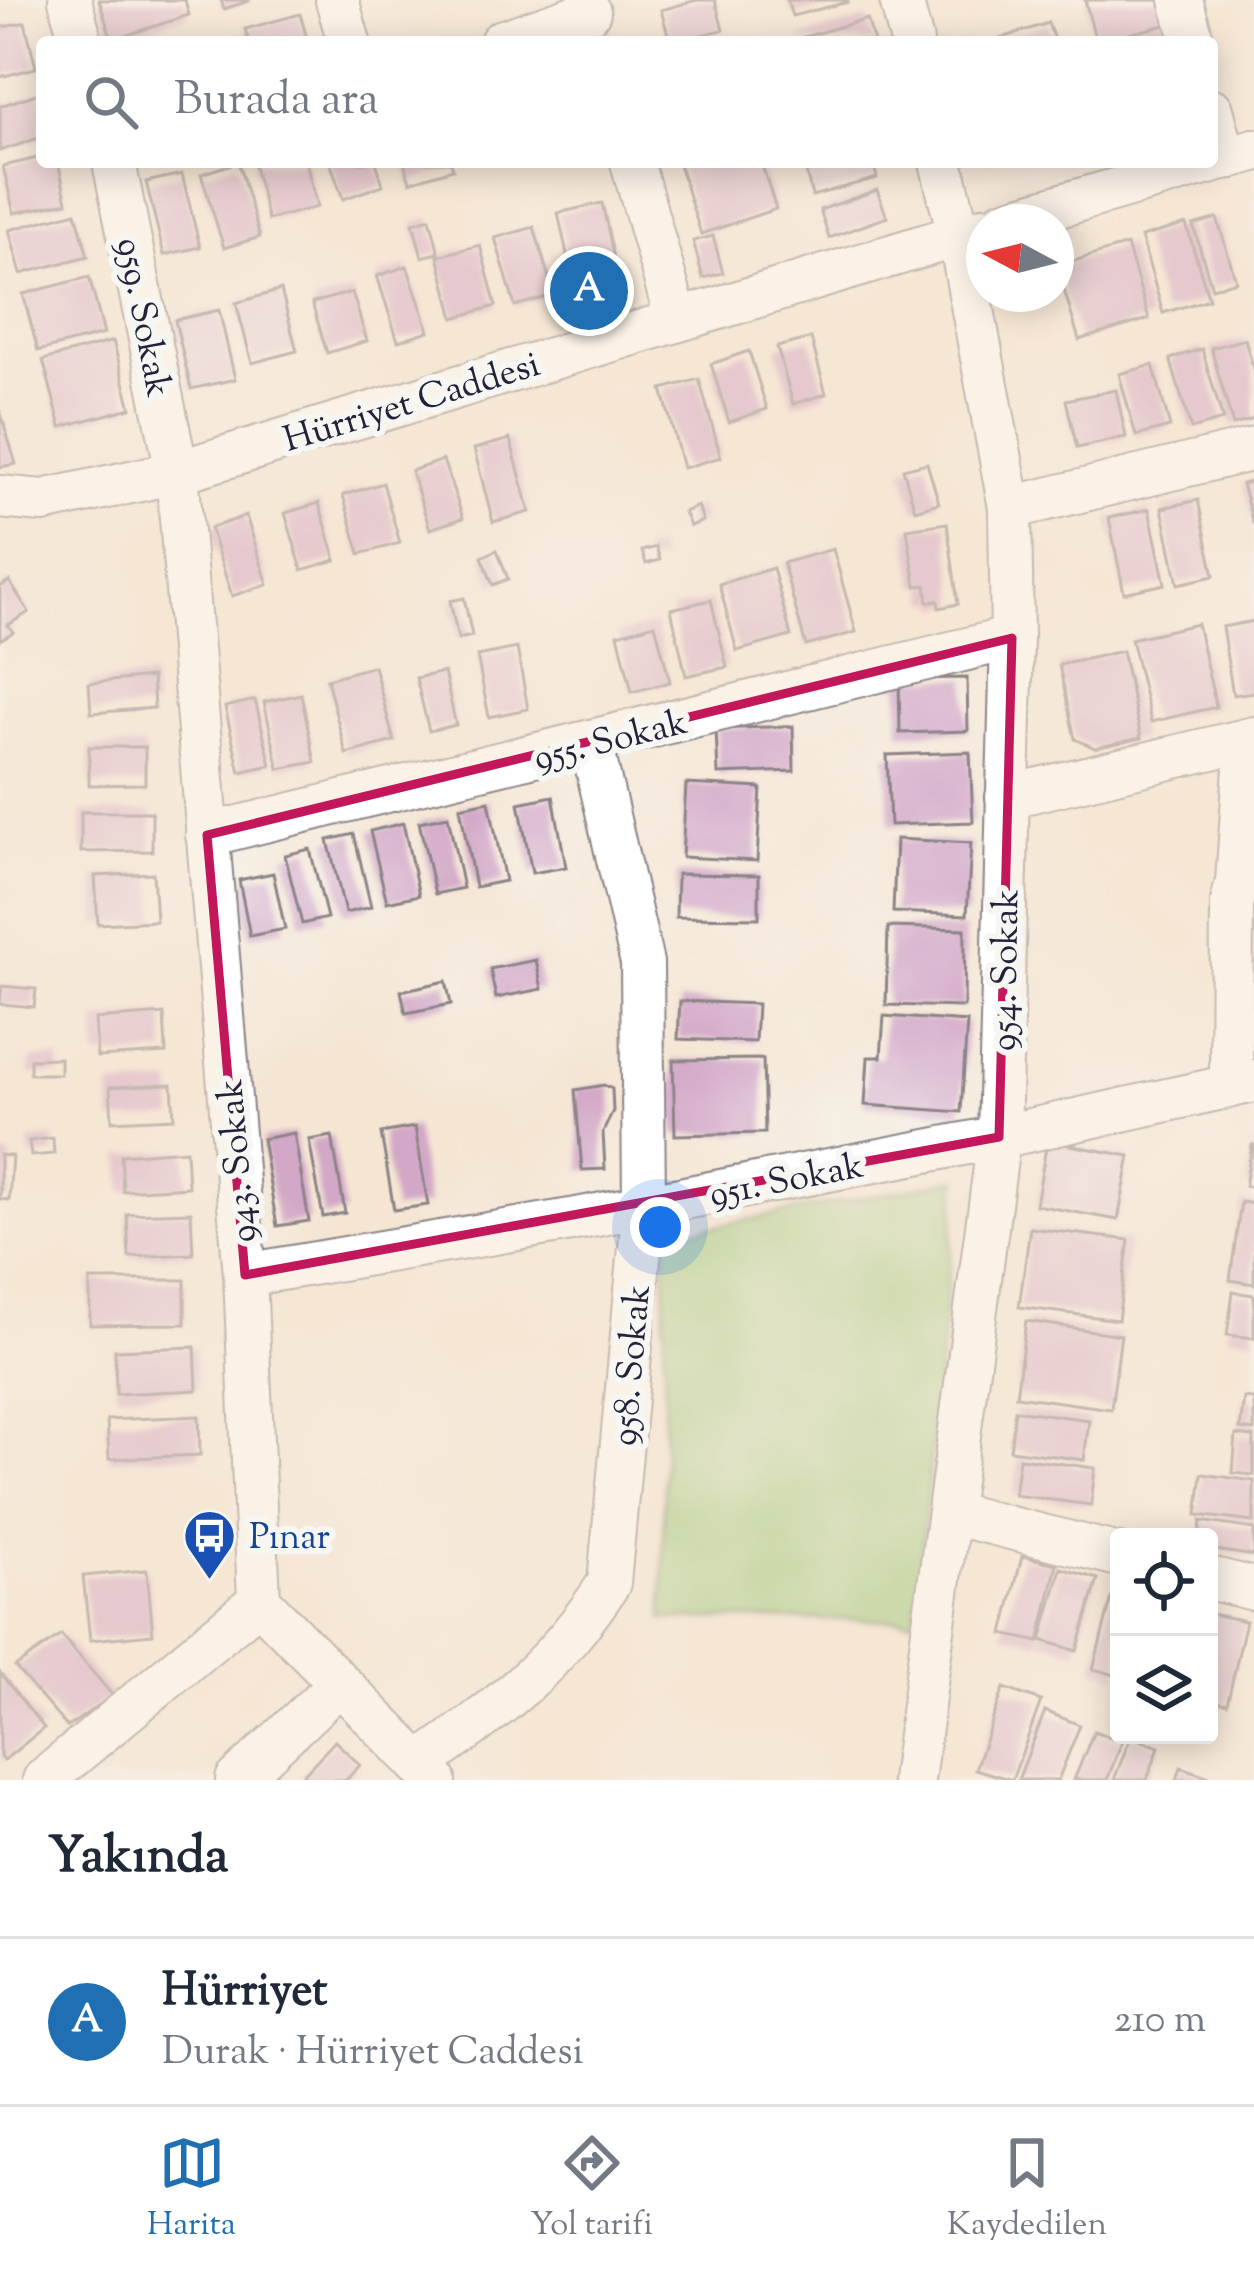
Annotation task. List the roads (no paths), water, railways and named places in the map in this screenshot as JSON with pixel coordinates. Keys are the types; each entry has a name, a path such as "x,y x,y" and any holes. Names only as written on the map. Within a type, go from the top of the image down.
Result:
{"street":[{"path":"70,0 80,36"},
{"path":"337,0 347,36"},
{"path":"902,0 911,36"},
{"path":"1181,0 1191,36"},
{"path":"524,36 591,18"},
{"path":"1218,119 1240,154"},
{"name":"959. Sokak","path":"116,168 177,472"},
{"path":"634,168 676,318"},
{"name":"954. Sokak","path":"944,168 966,218"},
{"path":"1066,204 1191,168"},
{"name":"Hürriyet Caddesi","path":"0,497 43,501 177,472 966,233"},
{"name":"954. Sokak","path":"913,1780 999,1138 1012,638 1010,508 983,312"},
{"path":"1010,508 1254,449"},
{"name":"943. Sokak","path":"177,472 245,1275 259,1601"},
{"name":"Hürriyet Caddesi","path":"0,526 43,501"},
{"name":"955. Sokak","path":"207,835 1012,638"},
{"path":"1007,797 1251,739 1238,882 1243,899 1242,1083"},
{"name":"958. Sokak","path":"427,1772 535,1677 576,1634 609,1583 644,1204 642,963 591,742"},
{"name":"951. Sokak","path":"245,1275 999,1138 1242,1083"},
{"path":"950,1513 1110,1554"},
{"path":"1218,1580 1254,1589"},
{"path":"44,1780 259,1601 427,1772"},
{"path":"237,1780 339,1684"}],"place":[{"name":"Hürriyet","path":"589,291"},
{"name":"Pınar","path":"210,1581"}]}
